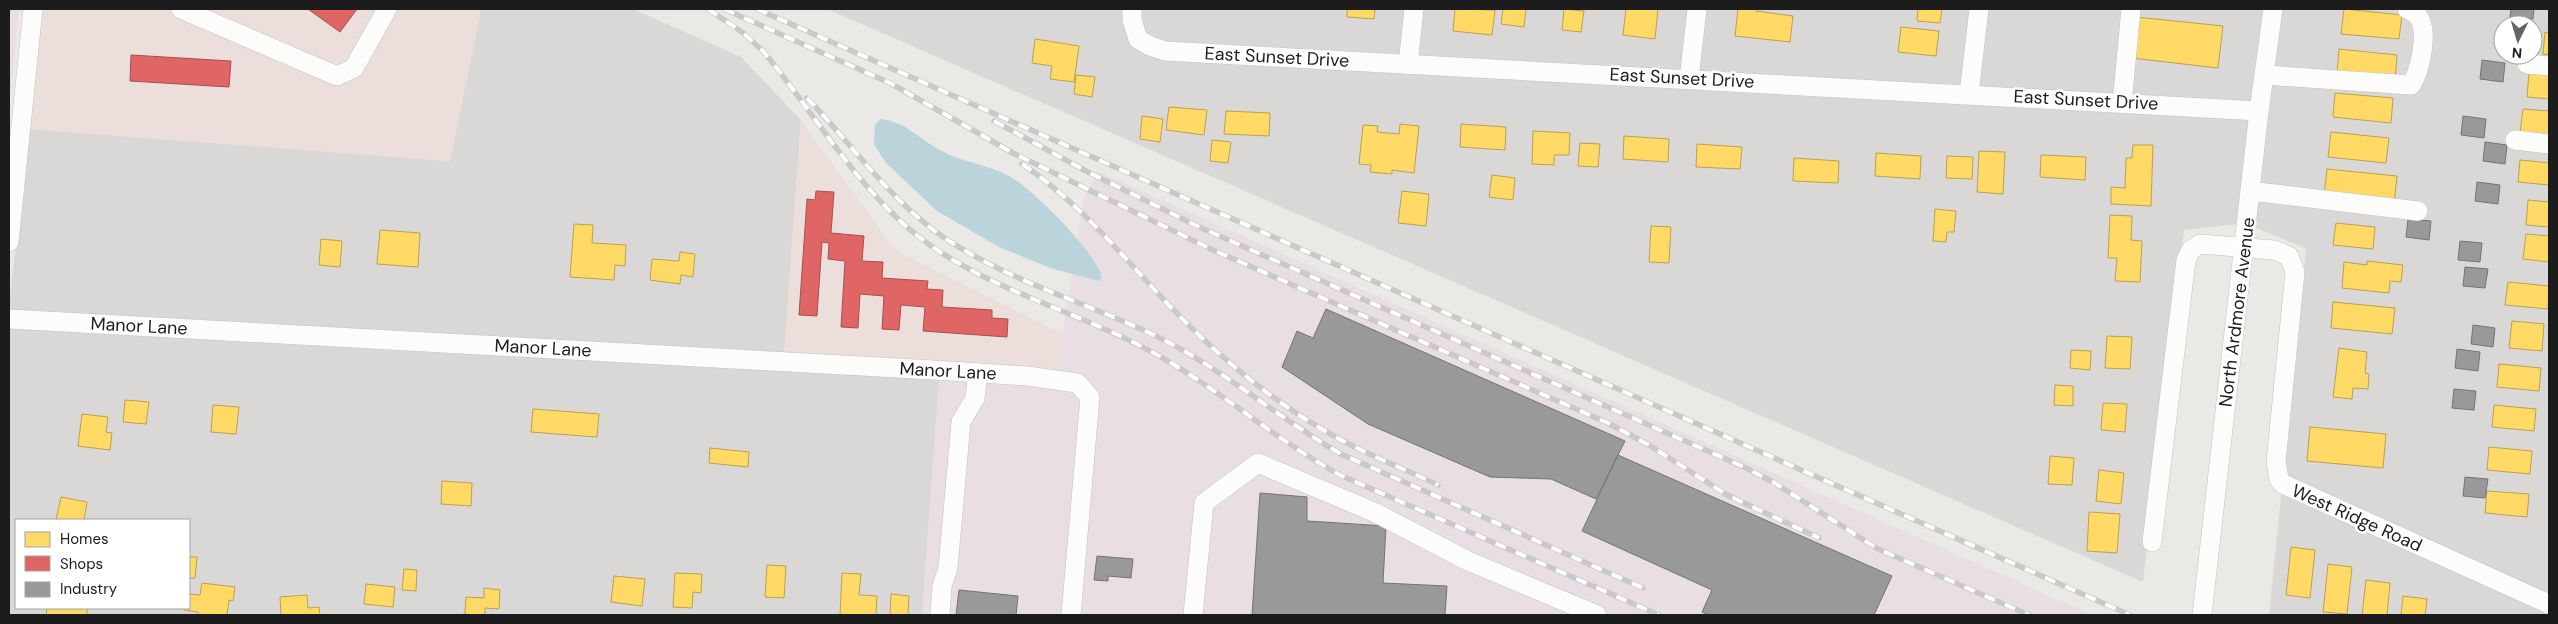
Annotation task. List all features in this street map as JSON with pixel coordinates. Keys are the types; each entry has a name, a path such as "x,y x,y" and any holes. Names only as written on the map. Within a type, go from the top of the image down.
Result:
{"street":[{"path":"9,242 11,194 33,9"},
{"path":"181,9 336,76 354,68 387,9"},
{"name":"East Sunset Drive","path":"1132,9 1132,20 1138,39 1165,51 2259,111"},
{"path":"1408,64 1414,9"},
{"path":"1689,79 1697,9"},
{"path":"1969,94 1979,9"},
{"path":"2122,103 2131,9"},
{"name":"North Ardmore Avenue","path":"2202,615 2259,111 2273,9"},
{"path":"2264,75 2381,85 2411,85 2417,75 2422,25 2417,15 2407,9"},
{"path":"2515,140 2549,144"},
{"path":"2250,191 2418,210"},
{"path":"2152,542 2186,260 2191,250 2200,244 2244,247"},
{"name":"West Ridge Road","path":"2244,247 2282,253 2289,256 2295,272 2276,462 2279,479 2283,484 2549,604"},
{"name":"Manor Lane","path":"9,319 978,373 1078,383 1090,397 1071,615"},
{"path":"940,615 942,586 948,568 961,422 975,398 978,373"},
{"path":"1193,615 1204,503 1258,463 1376,512 1468,561 1597,615"}],"shaded area":[{"path":"9,9 19,9 9,111"},
{"path":"43,9 481,9 450,161 29,129"},
{"path":"481,9 633,9 741,57 801,120 784,356 940,367 922,615 9,615 9,305 29,129 450,161"},
{"path":"827,9 2267,9 2239,224 2184,230 2143,582"},
{"path":"2003,9 2041,9 2121,16 2116,79 2086,78 2085,83 2008,79 2008,73 1996,73"},
{"path":"2281,9 2549,9 2549,615 2269,615 2306,249 2252,226"},
{"path":"801,120 895,250 1063,334 1061,376 784,356"},
{"path":"1097,171 2092,615 922,615 940,367 1061,376 1063,334 1083,201"}],"water":[{"path":"880,119 897,123 948,154 1003,173 1021,184 1049,209 1077,239 1098,267 1102,278 1099,281 1050,268 999,247 937,211 886,163 874,144 875,125"}],"building: Homes":[{"path":"1347,9 1375,9 1374,19 1347,17"},
{"path":"1455,9 1495,10 1492,35 1453,31"},
{"path":"1503,9 1526,9 1524,27 1501,24"},
{"path":"1564,9 1584,11 1581,32 1562,30"},
{"path":"1626,9 1658,9 1655,39 1623,35"},
{"path":"1738,9 1757,9 1756,11 1793,16 1790,42 1735,36"},
{"path":"1918,9 1942,9 1940,23 1917,21"},
{"path":"2344,9 2402,15 2399,39 2341,34"},
{"path":"2136,17 2223,26 2218,68 2131,58"},
{"path":"1901,27 1939,31 1936,56 1898,52"},
{"path":"2545,32 2549,33 2549,55 2543,54"},
{"path":"1035,39 1079,46 1074,82 1050,79 1052,66 1032,63"},
{"path":"2339,49 2397,55 2395,80 2337,74"},
{"path":"2529,72 2549,74 2549,99 2527,97"},
{"path":"1076,75 1095,77 1092,97 1074,94"},
{"path":"2335,93 2393,98 2391,123 2333,117"},
{"path":"1169,107 1207,110 1204,135 1166,130"},
{"path":"2523,109 2549,111 2549,136 2520,133"},
{"path":"1226,111 1270,113 1269,136 1224,134"},
{"path":"1142,116 1163,119 1160,142 1140,139"},
{"path":"1400,124 1419,126 1414,173 1392,170 1392,174 1370,172 1371,165 1359,164 1363,125 1378,126 1377,132 1399,134"},
{"path":"1461,124 1506,127 1505,150 1460,147"},
{"path":"1533,131 1570,133 1569,155 1554,155 1554,165 1532,164"},
{"path":"2331,132 2389,138 2386,163 2328,157"},
{"path":"1624,136 1669,139 1668,162 1623,159"},
{"path":"1212,140 1231,142 1228,163 1210,161"},
{"path":"1580,143 1600,144 1598,167 1578,166"},
{"path":"1697,144 1742,147 1740,169 1696,167"},
{"path":"2133,145 2153,145 2151,206 2111,204 2111,187 2125,188 2126,158 2132,158"},
{"path":"1979,151 2005,152 2003,194 1977,192"},
{"path":"1876,153 1921,156 1920,179 1875,176"},
{"path":"2041,155 2086,157 2085,180 2040,177"},
{"path":"1947,156 1973,157 1972,179 1946,178"},
{"path":"1794,158 1839,161 1838,183 1793,181"},
{"path":"2520,160 2549,163 2549,185 2518,182"},
{"path":"2327,169 2397,176 2394,204 2324,197"},
{"path":"1492,175 1515,178 1513,200 1489,197"},
{"path":"1402,191 1429,194 1426,226 1398,223"},
{"path":"2528,200 2549,202 2549,227 2526,225"},
{"path":"1935,209 1956,211 1954,232 1947,232 1946,242 1933,241"},
{"path":"2110,215 2132,216 2131,240 2142,241 2140,282 2115,281 2117,258 2108,258"},
{"path":"2336,223 2375,227 2373,249 2333,245"},
{"path":"574,224 593,225 592,243 626,245 625,266 615,265 614,280 570,277"},
{"path":"1651,226 1671,227 1669,263 1649,262"},
{"path":"380,230 420,233 418,267 377,264"},
{"path":"2526,234 2549,236 2549,262 2523,259"},
{"path":"321,239 342,241 340,267 319,265"},
{"path":"680,252 695,254 693,277 681,275 680,284 650,280 652,259 679,261"},
{"path":"2367,261 2403,265 2401,282 2390,281 2389,293 2342,288 2344,262 2367,265"},
{"path":"2508,282 2549,286 2548,309 2505,305"},
{"path":"2333,302 2395,308 2392,334 2331,328"},
{"path":"2512,321 2544,324 2542,351 2509,348"},
{"path":"2107,336 2132,337 2130,369 2105,368"},
{"path":"2339,348 2367,352 2365,373 2369,374 2368,389 2353,388 2352,399 2333,397"},
{"path":"2071,350 2091,351 2090,370 2070,368"},
{"path":"2499,364 2541,368 2539,391 2497,387"},
{"path":"2055,385 2073,386 2073,406 2054,405"},
{"path":"125,400 149,402 146,424 123,422"},
{"path":"2103,403 2127,404 2125,432 2101,430"},
{"path":"213,405 239,407 236,434 211,432"},
{"path":"2494,405 2536,409 2534,431 2492,427"},
{"path":"533,409 599,414 597,437 531,432"},
{"path":"82,414 108,417 106,432 112,433 110,450 78,446"},
{"path":"2310,427 2386,434 2383,468 2307,461"},
{"path":"2489,447 2532,451 2530,474 2487,470"},
{"path":"710,448 749,452 748,467 709,463"},
{"path":"2050,456 2074,458 2072,485 2048,484"},
{"path":"2099,470 2124,473 2121,504 2096,501"},
{"path":"442,481 472,483 471,506 441,504"},
{"path":"2487,491 2529,494 2527,517 2485,513"},
{"path":"61,497 87,502 84,519 56,519"},
{"path":"2089,512 2120,514 2117,553 2087,551"},
{"path":"2291,547 2315,550 2310,598 2286,595"},
{"path":"190,557 197,557 195,578 190,578"},
{"path":"2328,564 2352,567 2347,614 2323,612"},
{"path":"767,565 786,566 784,598 765,597"},
{"path":"404,569 417,570 416,591 402,590"},
{"path":"675,573 702,574 701,593 693,592 692,608 673,607"},
{"path":"842,573 861,574 859,595 877,596 876,615 840,615"},
{"path":"614,576 645,579 642,606 611,602"},
{"path":"2366,580 2390,583 2387,615 2362,615"},
{"path":"202,583 235,587 233,601 229,600 227,615 198,615 198,612 184,610 190,609 190,594 200,595"},
{"path":"366,584 395,587 393,607 364,604"},
{"path":"484,588 500,590 499,609 485,608 485,615 458,615 465,614 466,597 484,598"},
{"path":"891,594 909,596 908,615 890,615"},
{"path":"307,595 308,608 319,607 320,615 281,615 280,597"},
{"path":"2403,596 2427,599 2425,615 2401,615"},
{"path":"47,609 87,609 87,615 46,615"}],"building: Shops":[{"path":"308,9 357,9 340,32"},
{"path":"131,55 231,61 229,87 130,81"},
{"path":"816,191 834,192 831,233 864,236 862,261 883,262 882,278 928,281 927,289 943,290 942,307 992,310 992,318 1008,319 1007,337 923,331 925,307 901,305 899,330 882,329 884,296 860,294 858,328 841,327 845,261 828,259 829,243 822,242 817,316 799,315 807,199 815,200"}],"building: Industry":[{"path":"2511,9 2534,9 2533,15 2510,15"},
{"path":"2482,60 2493,61 2493,65 2505,65 2503,82 2480,79"},
{"path":"2463,116 2486,119 2484,138 2461,135"},
{"path":"2485,142 2507,145 2505,164 2483,161"},
{"path":"2477,182 2500,185 2498,204 2475,201"},
{"path":"2408,219 2431,221 2429,240 2406,237"},
{"path":"2460,241 2482,243 2480,262 2458,260"},
{"path":"2465,267 2488,269 2485,288 2463,286"},
{"path":"1326,309 1625,441 1596,499 1551,479 1490,477 1368,424 1282,367 1297,331 1313,338"},
{"path":"2473,325 2495,328 2493,347 2471,344"},
{"path":"2457,349 2480,352 2478,371 2455,368"},
{"path":"2454,389 2476,391 2474,410 2452,408"},
{"path":"1618,455 1892,576 1874,615 1708,615 1702,612 1712,590 1582,531"},
{"path":"2465,477 2488,479 2485,498 2463,496"},
{"path":"1260,493 1307,497 1307,521 1386,526 1383,583 1447,586 1445,615 1252,615"},
{"path":"1097,556 1133,559 1131,578 1108,576 1108,581 1094,580"},
{"path":"959,590 1018,596 1016,615 956,615"}],"railway":[{"path":"708,9 742,32 763,51 867,187 907,227 934,248 994,282 1090,322 1152,352 1200,382 1293,447 1342,476 1659,615"},
{"path":"724,9 890,83 1013,153 1213,250 1608,423 1649,445 1727,495 1819,538"},
{"path":"757,9 2130,615"},
{"path":"807,98 882,183 915,215 932,229 985,262 1041,288 1128,323 1180,348 1341,454 1643,588"},
{"path":"994,121 1086,171 1199,227 1744,467 1773,482 1878,549 2029,615"},
{"path":"1022,164 1071,203 1201,337 1271,396 1329,433 1438,485"}]}
